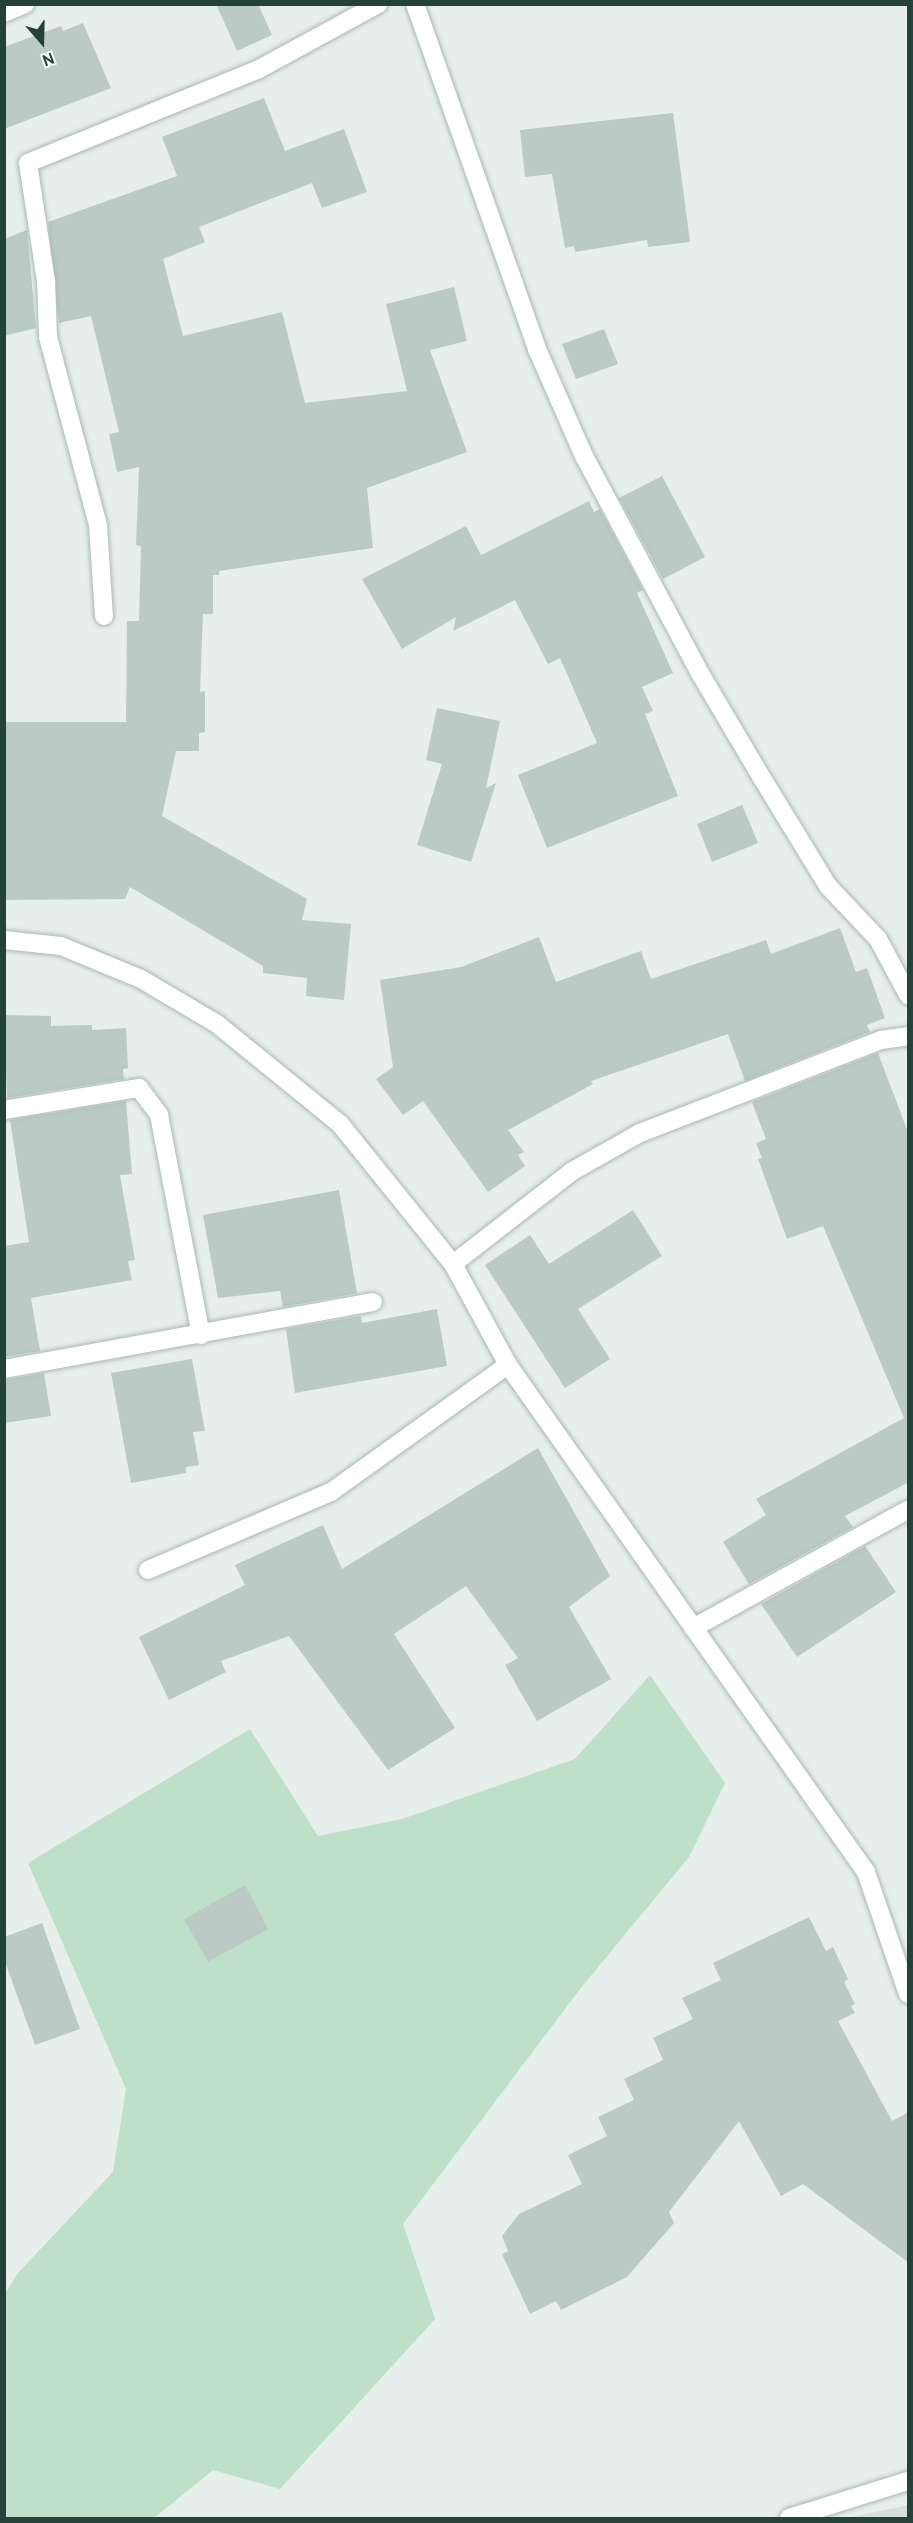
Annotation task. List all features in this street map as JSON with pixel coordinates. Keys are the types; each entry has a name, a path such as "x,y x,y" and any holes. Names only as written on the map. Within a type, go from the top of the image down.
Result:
{"street":[{"path":"4,13 25,4"},
{"path":"104,616 98,525 48,337 46,281 28,163 259,69 378,4"},
{"path":"414,4 537,349 584,456 701,675 762,778 828,886 878,939 909,995"},
{"path":"4,940 61,946 141,979 217,1024 340,1124 453,1264 508,1365 866,1872 909,1994"},
{"path":"453,1264 571,1172 640,1133 881,1040 909,1036"},
{"path":"4,1110 139,1088 159,1114 201,1335"},
{"path":"4,1369 373,1302"},
{"path":"148,1570 331,1492 508,1365"},
{"path":"693,1628 909,1510"},
{"path":"789,2518 909,2481"}],"shaded area":[{"path":"908,2505 908,2518 848,2518"}],"green space":[{"path":"650,1675 725,1783 689,1857 580,1989 403,2224 435,2319 280,2489 213,2470 154,2518 5,2518 4,2295 17,2274 113,2172 126,2089 28,1863 250,1729 318,1836 402,1819 575,1759"}],"building":[{"path":"216,4 258,4 272,35 237,51"},
{"path":"83,23 111,88 4,129 4,47 61,26 63,31"},
{"path":"264,98 285,151 344,129 367,192 322,208 312,183 199,227 205,242 163,259 183,336 282,312 305,403 407,391 386,304 454,287 467,341 430,350 467,452 367,488 373,548 219,571 219,575 213,575 213,614 203,614 200,692 205,691 205,732 199,733 199,751 176,751 162,816 307,899 302,920 351,924 344,1000 306,996 307,978 263,973 263,966 130,887 125,899 5,900 5,722 126,722 127,621 139,621 141,546 136,545 139,467 117,472 109,434 119,432 91,316 59,323 48,222 177,176 162,137"},
{"path":"673,113 690,242 648,247 647,240 575,252 574,246 565,248 552,174 525,177 520,130"},
{"path":"27,230 36,328 4,336 4,239"},
{"path":"604,329 618,364 576,379 562,344"},
{"path":"662,476 705,557 663,579 619,498"},
{"path":"589,501 594,512 600,509 643,590 637,593 673,673 642,687 653,711 645,714 678,796 547,848 518,775 597,743 560,658 548,664 515,600 453,631 456,617 402,649 362,579 466,526 481,555"},
{"path":"437,708 500,721 486,788 496,783 471,862 417,845 442,764 426,760"},
{"path":"742,805 758,843 712,862 697,824"},
{"path":"840,928 856,972 867,968 885,1018 867,1025 870,1032 745,1081 728,1034 591,1081 593,1084 508,1130 524,1152 518,1155 525,1166 488,1192 423,1101 403,1115 376,1079 393,1067 380,980 461,967 539,937 556,982 641,951 651,979 766,940 771,954"},
{"path":"4,1015 51,1016 51,1026 92,1025 92,1030 126,1028 128,1068 123,1069 124,1079 7,1098"},
{"path":"878,1053 909,1135 909,1482 845,1516 853,1527 749,1584 723,1542 766,1515 756,1499 904,1418 823,1226 787,1239 758,1159 762,1158 756,1143 766,1139 752,1102"},
{"path":"126,1101 132,1174 120,1175 135,1260 128,1261 132,1280 31,1298 40,1351 4,1357 4,1246 29,1242 10,1120"},
{"path":"339,1190 357,1293 283,1307 280,1291 218,1298 203,1215"},
{"path":"633,1210 662,1256 578,1309 610,1359 565,1388 485,1265 530,1235 549,1264"},
{"path":"437,1309 447,1366 295,1393 286,1329 361,1316 362,1323"},
{"path":"192,1359 205,1431 193,1432 199,1465 186,1467 186,1473 131,1483 111,1373"},
{"path":"44,1373 51,1416 4,1423 4,1380"},
{"path":"538,1448 610,1576 569,1607 611,1679 537,1721 505,1665 518,1658 466,1586 394,1634 455,1728 388,1770 289,1636 221,1661 226,1672 169,1700 139,1637 245,1585 235,1565 323,1525 342,1569"},
{"path":"865,1546 896,1592 797,1657 761,1604"},
{"path":"245,1885 268,1929 208,1962 184,1919"},
{"path":"809,1917 826,1951 833,1947 848,1979 844,1982 855,2004 851,2006 855,2013 838,2021 892,2121 909,2112 909,2263 803,2184 781,2196 739,2121 669,2212 674,2223 627,2277 561,2310 556,2301 530,2314 502,2254 508,2251 502,2236 519,2214 582,2184 568,2155 607,2136 598,2117 634,2100 624,2079 663,2060 653,2038 693,2019 682,1998 721,1980 713,1963"},
{"path":"42,1923 80,2029 35,2045 4,1959 4,1937"}]}
